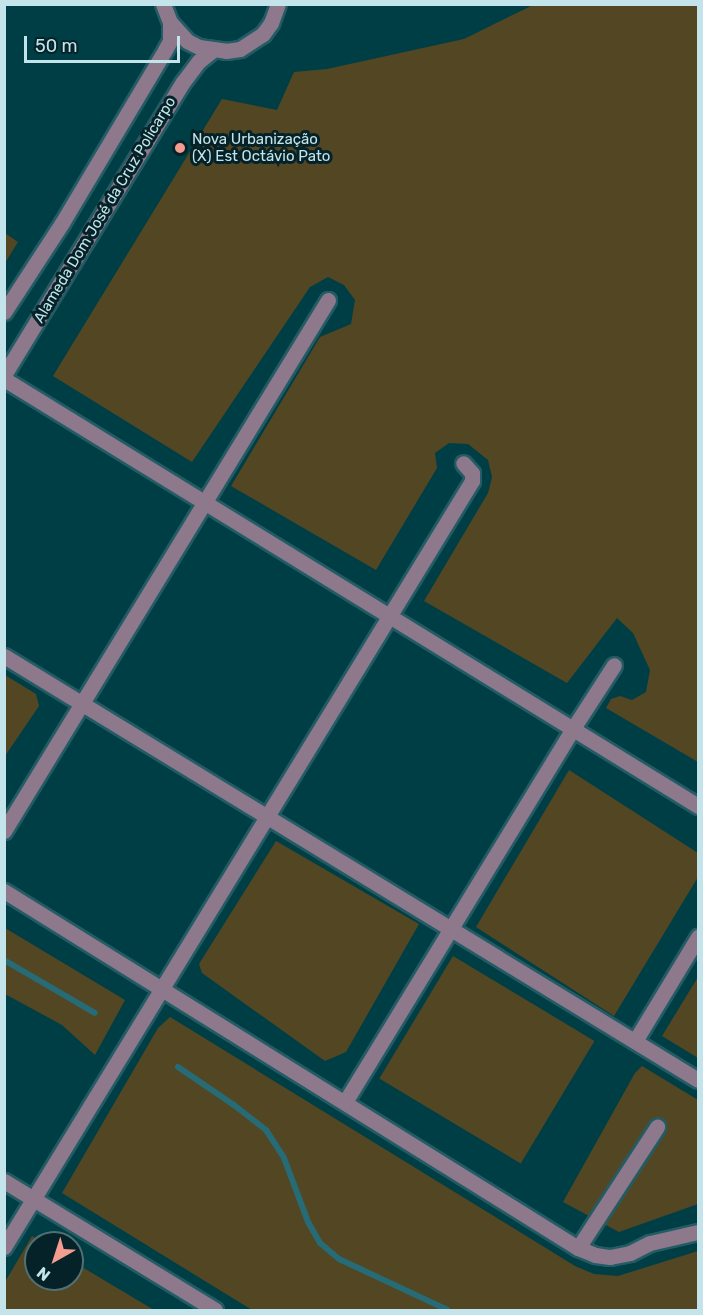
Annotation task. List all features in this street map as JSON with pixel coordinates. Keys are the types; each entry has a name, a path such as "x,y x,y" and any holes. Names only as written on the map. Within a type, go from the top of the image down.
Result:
{"street":[{"path":"163,4 170,22 187,41 212,51 240,49 252,42 271,23 278,4"},
{"name":"Alameda Dom José da Cruz Policarpo","path":"4,312 62,223 165,50 170,41 170,22"},
{"name":"Alameda Dom José da Cruz Policarpo","path":"4,375 183,82 199,61 212,51"},
{"path":"4,831 327,300"},
{"path":"4,380 699,806"},
{"path":"4,1247 472,481 472,472 463,464"},
{"path":"4,656 269,815 699,1080"},
{"path":"345,1102 614,665"},
{"path":"4,891 578,1248 595,1255 610,1257 630,1253 650,1243 699,1232"},
{"path":"635,1041 699,937"},
{"path":"578,1248 657,1126"},
{"path":"4,1181 215,1311"}],"shaded area":[{"path":"533,5 698,5 698,762 606,708 611,699 620,696 632,700 646,692 650,670 633,633 617,618 567,683 424,601 488,493 492,477 488,460 468,444 449,443 435,453 437,468 376,570 231,486 320,337 351,324 355,300 344,285 328,277 310,287 192,462 53,376 222,99 277,110 294,72 327,69 464,39"},
{"path":"5,233 18,242 5,263"},
{"path":"5,675 36,694 39,706 5,756"},
{"path":"569,770 698,853 698,877 614,1016 476,927"},
{"path":"276,841 419,924 346,1052 325,1061 202,973 199,964"},
{"path":"5,928 125,1000 95,1055 62,1025 5,994"},
{"path":"453,956 594,1041 521,1164 379,1079"},
{"path":"698,977 698,1058 662,1036"},
{"path":"170,1017 575,1266 594,1274 618,1276 698,1251 698,1310 252,1310 62,1193 158,1028"},
{"path":"642,1066 698,1100 698,1204 619,1232 563,1202 635,1073"},
{"path":"24,1250 24,1291 84,1291 84,1268 154,1310 5,1310 5,1282"}],"waterway":[{"path":"4,960 95,1013"},
{"path":"178,1067 266,1130 284,1158 308,1222 320,1243 339,1259 448,1310"}],"place":[{"name":"Nova Urbanização (X) Est Octávio Pato","path":"180,148"}]}
